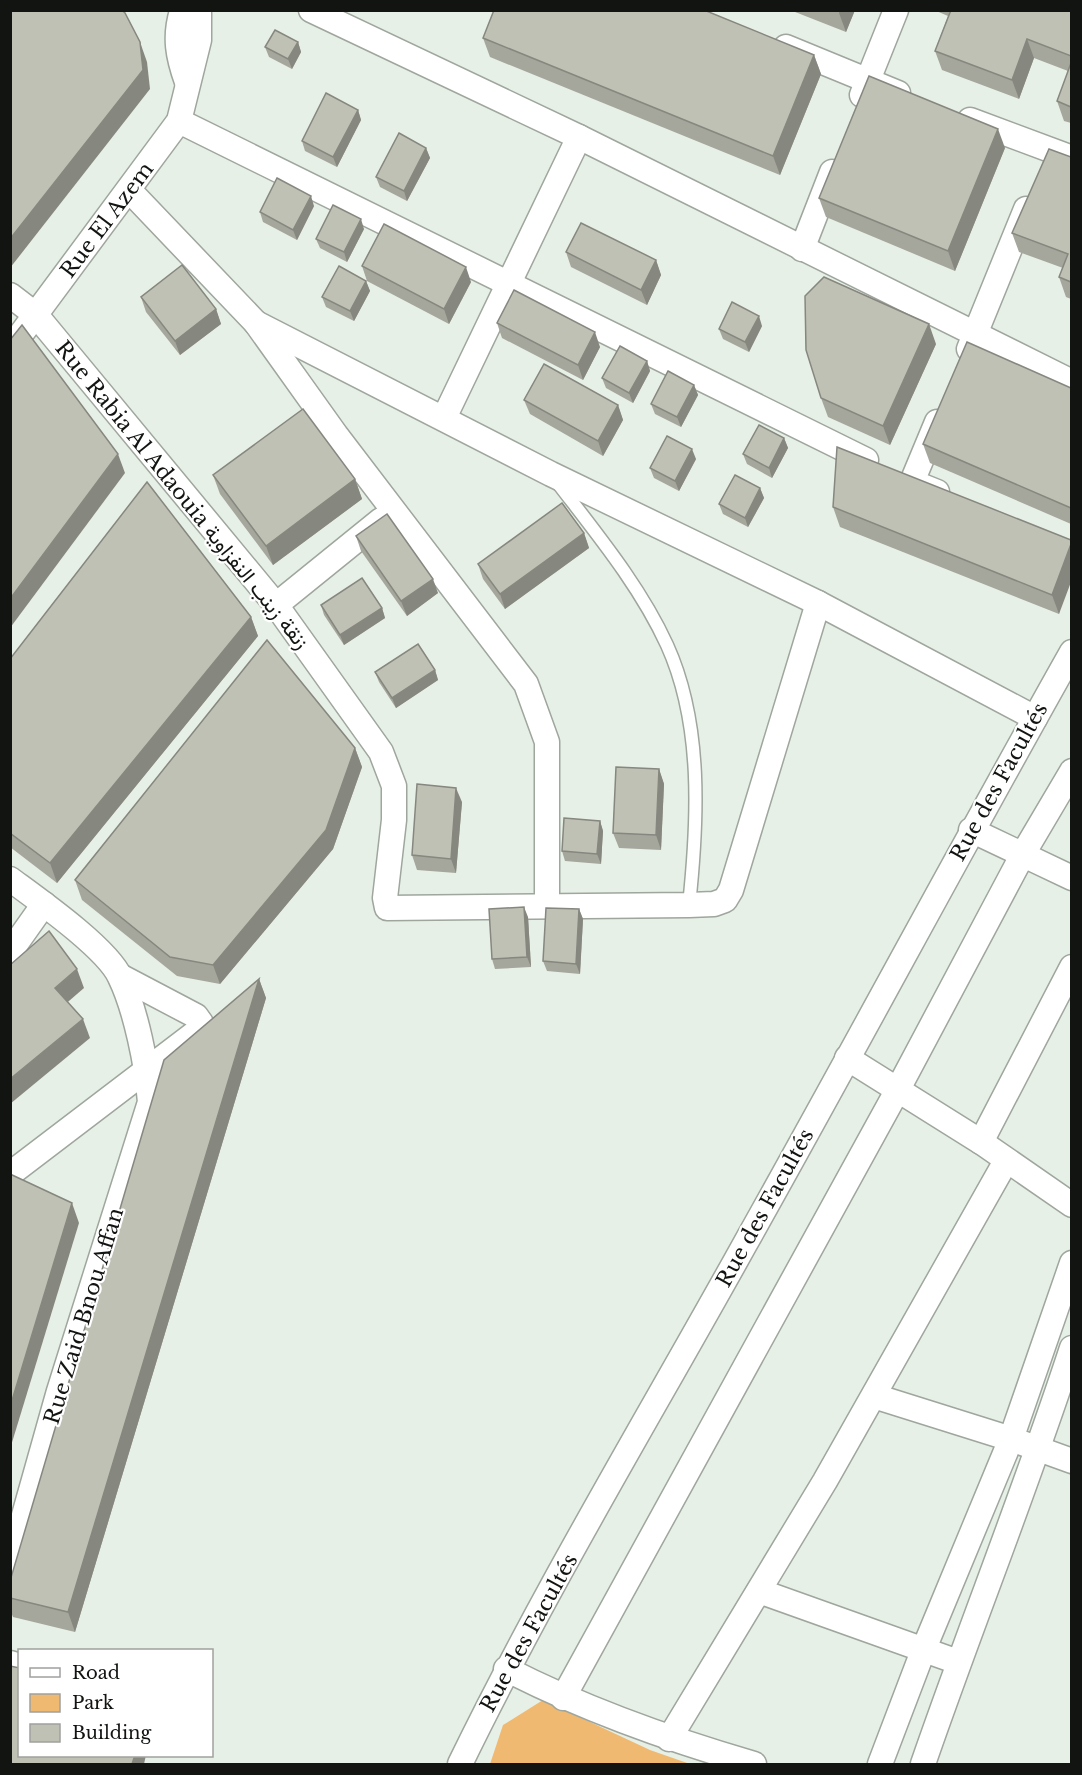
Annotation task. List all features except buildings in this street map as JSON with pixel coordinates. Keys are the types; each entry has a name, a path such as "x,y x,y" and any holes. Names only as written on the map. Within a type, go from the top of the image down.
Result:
{"street":[{"path":"311,10 579,137 1071,382"},
{"path":"855,113 896,10"},
{"name":"Rue El Azem","path":"10,349 180,121 187,82 179,61 176,30 192,11"},
{"path":"762,37 921,102"},
{"path":"953,114 1050,166 961,367"},
{"path":"180,121 808,434 955,500"},
{"path":"444,418 579,137"},
{"path":"802,249 839,155"},
{"path":"130,191 256,323 393,511 457,590 526,684 547,742 547,906 689,905 714,904 725,900 731,890 818,603"},
{"name":"Rue Rabia Al Adaouia زنقة زينب النفزاوية","path":"10,295 36,315 276,605 381,752 394,786 394,820 385,898 387,908 547,906"},
{"path":"256,323 551,474 818,603 1035,718"},
{"path":"912,482 947,400"},
{"path":"276,605 393,511"},
{"name":"Rue des Facultés","path":"460,1764 506,1669 847,1058 970,830 1071,652"},
{"path":"563,1698 897,1091 1023,854 1071,771"},
{"path":"970,830 1071,878"},
{"path":"10,879 44,904 105,956 120,976 196,1016 201,1023 199,1030 186,1042 147,1067 10,1174"},
{"path":"10,952 44,904"},
{"path":"981,1142 1071,967"},
{"name":"Rue Zaid Bnou Affan","path":"10,1565 59,1391 139,1144 150,1102 147,1067 120,976"},
{"path":"847,1058 981,1142 1005,1161 1071,1205"},
{"path":"669,1739 874,1396 1005,1161"},
{"path":"880,1764 923,1651 1011,1438 1071,1263"},
{"path":"923,1764 958,1662 1039,1449 1071,1348"},
{"path":"874,1396 1011,1438 1071,1461"},
{"path":"759,1591 958,1662"},
{"path":"506,1669 563,1698 669,1739 754,1764"}],"lane":[{"path":"551,474 600,539 646,607 667,645 681,687 690,731 694,778 696,841 689,905"}],"green space":[{"path":"543,1700 650,1750 690,1764 490,1764 503,1725"}]}
